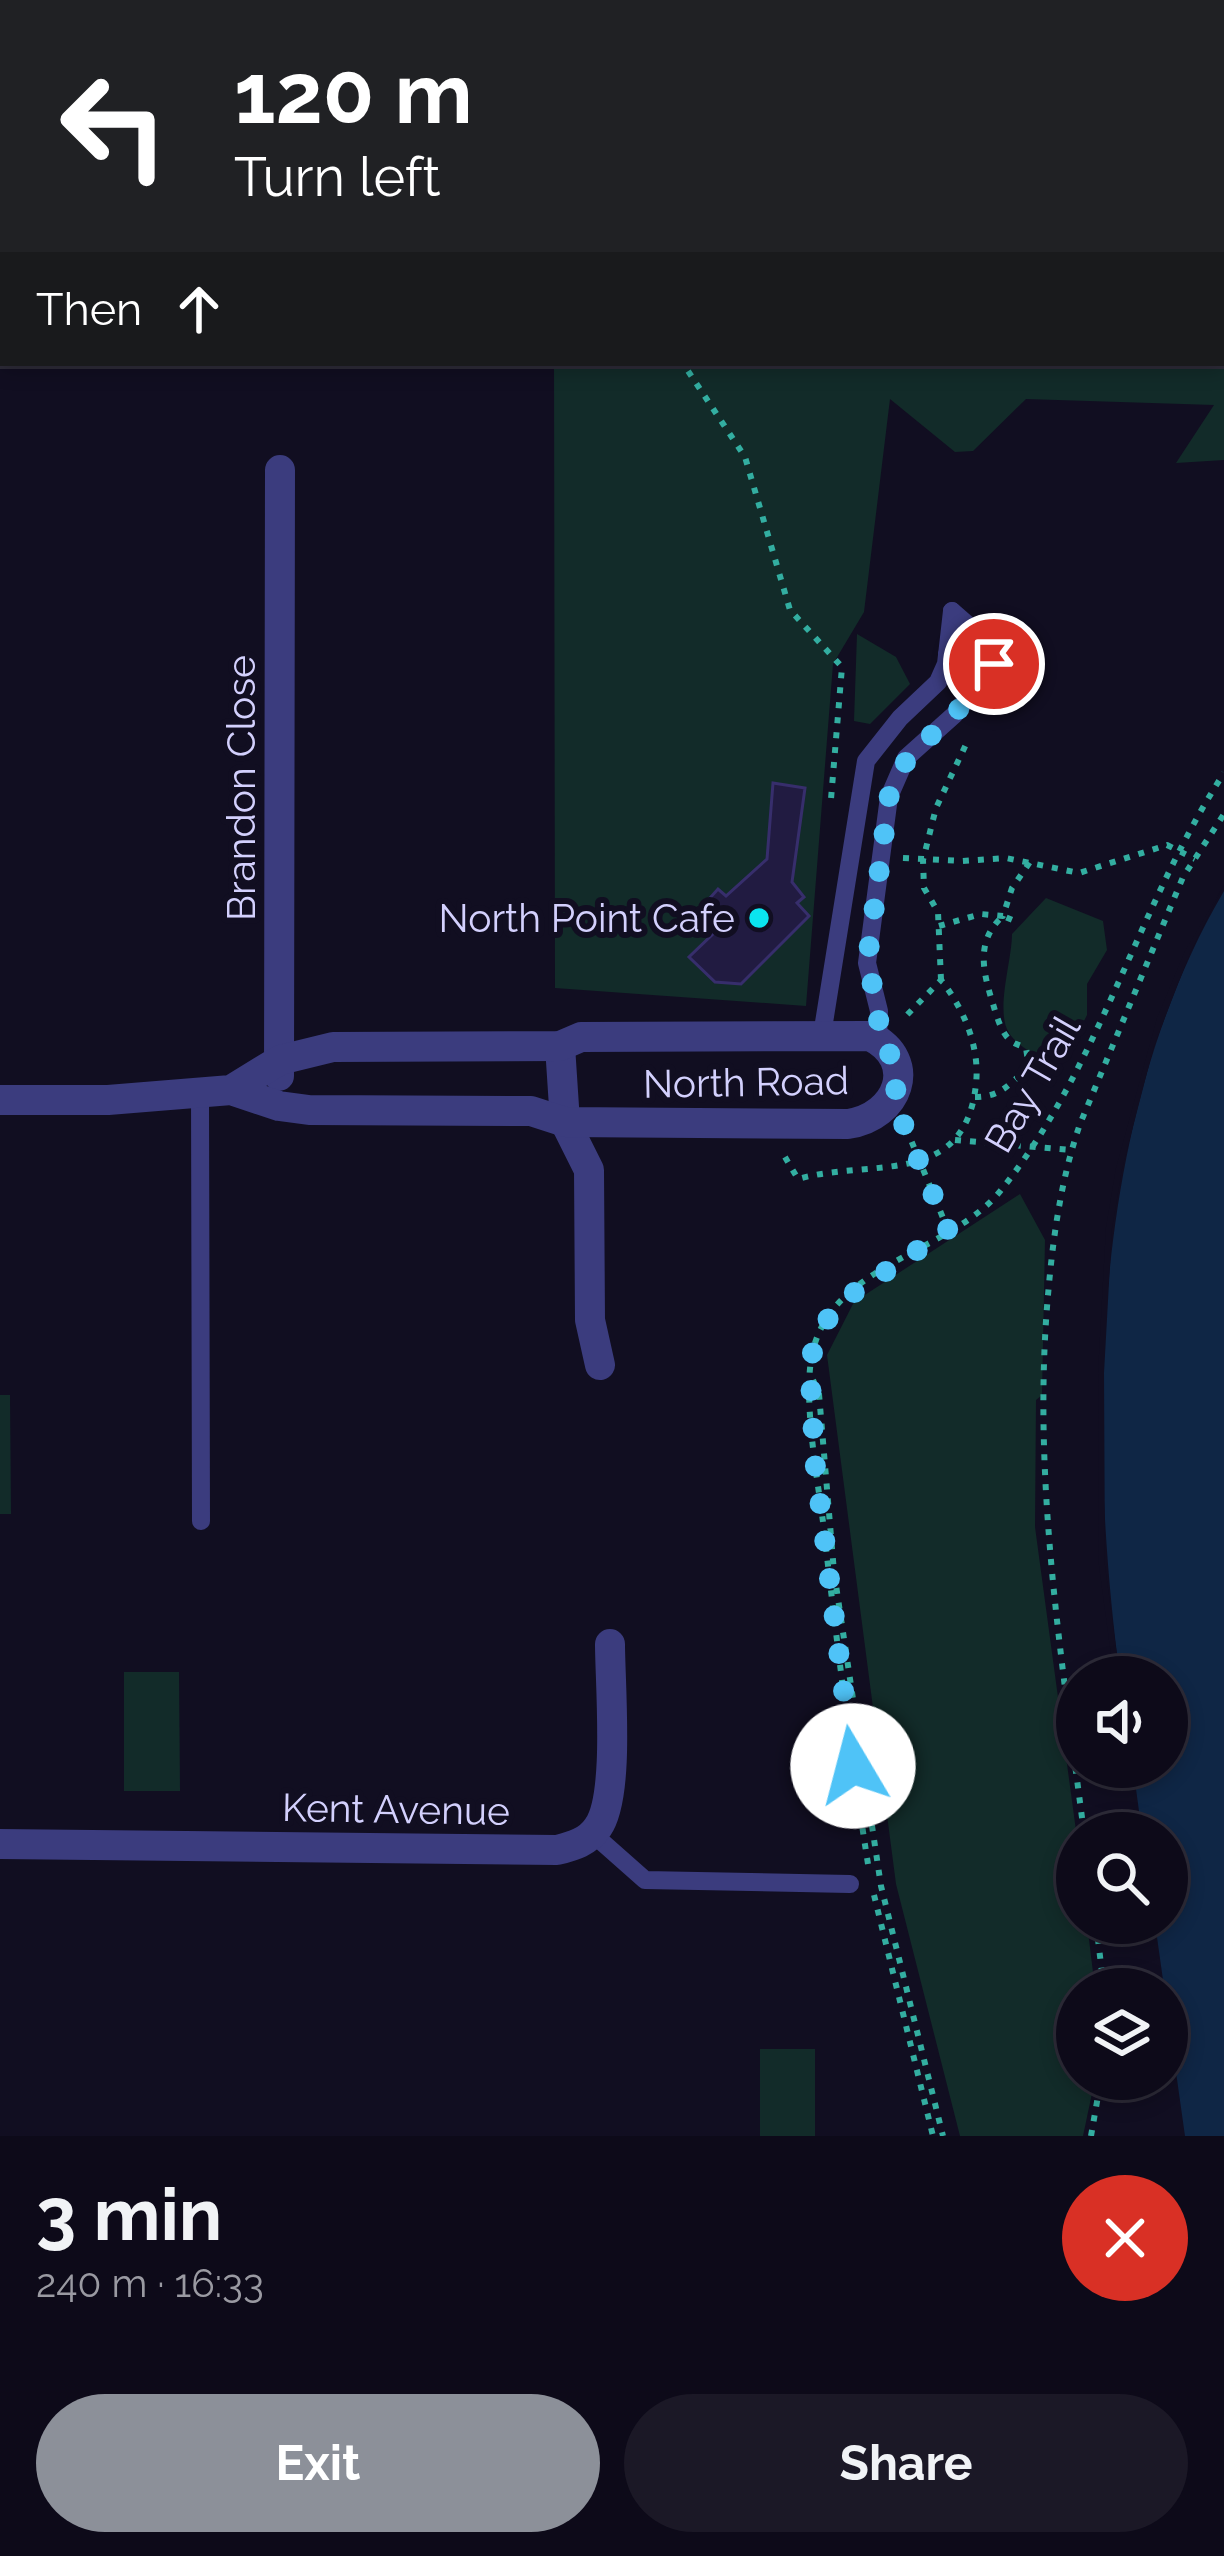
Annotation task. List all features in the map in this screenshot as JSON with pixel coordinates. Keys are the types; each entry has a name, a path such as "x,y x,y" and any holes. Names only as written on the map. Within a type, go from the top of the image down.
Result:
{"street":[{"name":"Brandon Close","path":"279,1106 280,470"},
{"name":"North Road","path":"0,1100 108,1100 216,1092 309,1110 531,1111 565,1122 779,1124 862,1122 893,1099 898,1082 896,1066 880,1041 852,1034 581,1037 560,1046 333,1047 280,1060 216,1092"},
{"path":"560,1046 565,1122 589,1170 590,1320 600,1365"},
{"path":"592,1834 606,1813 610,1790 610,1644"},
{"name":"Kent Avenue","path":"0,1844 557,1850 592,1834"}],"lane":[{"path":"822,1036 866,761 900,718 938,682 952,611 1007,658 905,758 889,797 867,963 879,1011 880,1041"},
{"path":"947,654 984,676"},
{"path":"201,1521 216,1092"},
{"path":"592,1834 645,1880 850,1884"}],"path":[{"path":"682,366 746,457 790,610 842,667 831,809"},
{"path":"779,1124 782,1151 798,1179 940,1154 973,1112 977,1071 969,1027 941,980 938,912 924,888 923,860 936,808 974,728"},
{"name":"Bay Trail","path":"933,2136 882,1934 865,1845 815,1463 810,1371 821,1328 843,1300 1000,1193 1032,1147 1075,1078 1178,850 1224,773"},
{"path":"1081,1812 1054,1603 1041,1430 1052,1247 1071,1150 1177,892 1224,814"},
{"path":"881,855 923,860 1006,858 1079,873 1167,844 1196,859"},
{"path":"975,1097 992,1097 1030,1068 1026,1048 1008,1039 982,971 983,944 1030,862"},
{"path":"939,926 981,914 1020,923"},
{"path":"880,1041 941,980"},
{"path":"893,1099 948,1230"},
{"path":"955,1139 1071,1150"},
{"path":"810,1371 819,1394 834,1572 881,1886 943,2136"},
{"path":"1091,2136 1097,2100"}],"green space":[{"path":"554,366 1224,366 1224,460 1176,463 1214,405 1026,399 973,451 955,452 890,399 864,612 833,664 806,1006 555,988"},
{"path":"857,634 896,657 910,684 870,724 854,721"},
{"path":"1046,898 1103,921 1107,950 1087,984 1087,1015 1072,1045 1040,1059 1009,1033 1004,999 1012,934"},
{"path":"1020,1194 1045,1240 1035,1527 1056,1682 1056,1788 1070,1788 1073,1812 1056,1812 1056,1944 1090,1944 1092,1968 1056,1968 1056,2100 1091,2100 1083,2136 960,2136 896,1884 827,1355 854,1302"},
{"path":"0,1395 10,1395 11,1514 0,1514"},
{"path":"124,1672 179,1672 180,1791 124,1791"},
{"path":"760,2049 815,2049 815,2136 760,2136"}],"water":[{"path":"1224,891 1224,2136 1185,2136 1180,2100 1188,2100 1188,1968 1161,1968 1158,1944 1188,1944 1188,1812 1139,1812 1136,1788 1188,1788 1188,1656 1118,1656 1103,1479 1109,1274 1124,1172 1147,1073 1180,979"}],"pier":[{"path":"1224,885 1190,953 1154,1046 1112,1228 1104,1373 1105,1566 1117,1656 1111,1656 1099,1566 1098,1373 1106,1227 1116,1168 1157,1018 1185,951"}],"building":[{"path":"773,783 805,788 792,882 804,897 797,903 809,916 741,984 715,982 689,957 717,930 700,909 718,889 726,896 767,859"}],"place":[{"name":"North Point Cafe","path":"759,918"}],"route":[{"path":"853,1766 815,1463 810,1371 821,1328 843,1300 880,1271 948,1230 893,1099 898,1076 894,1059 878,1040 879,1011 867,963 896,775 905,758 954,715 994,664"}]}
